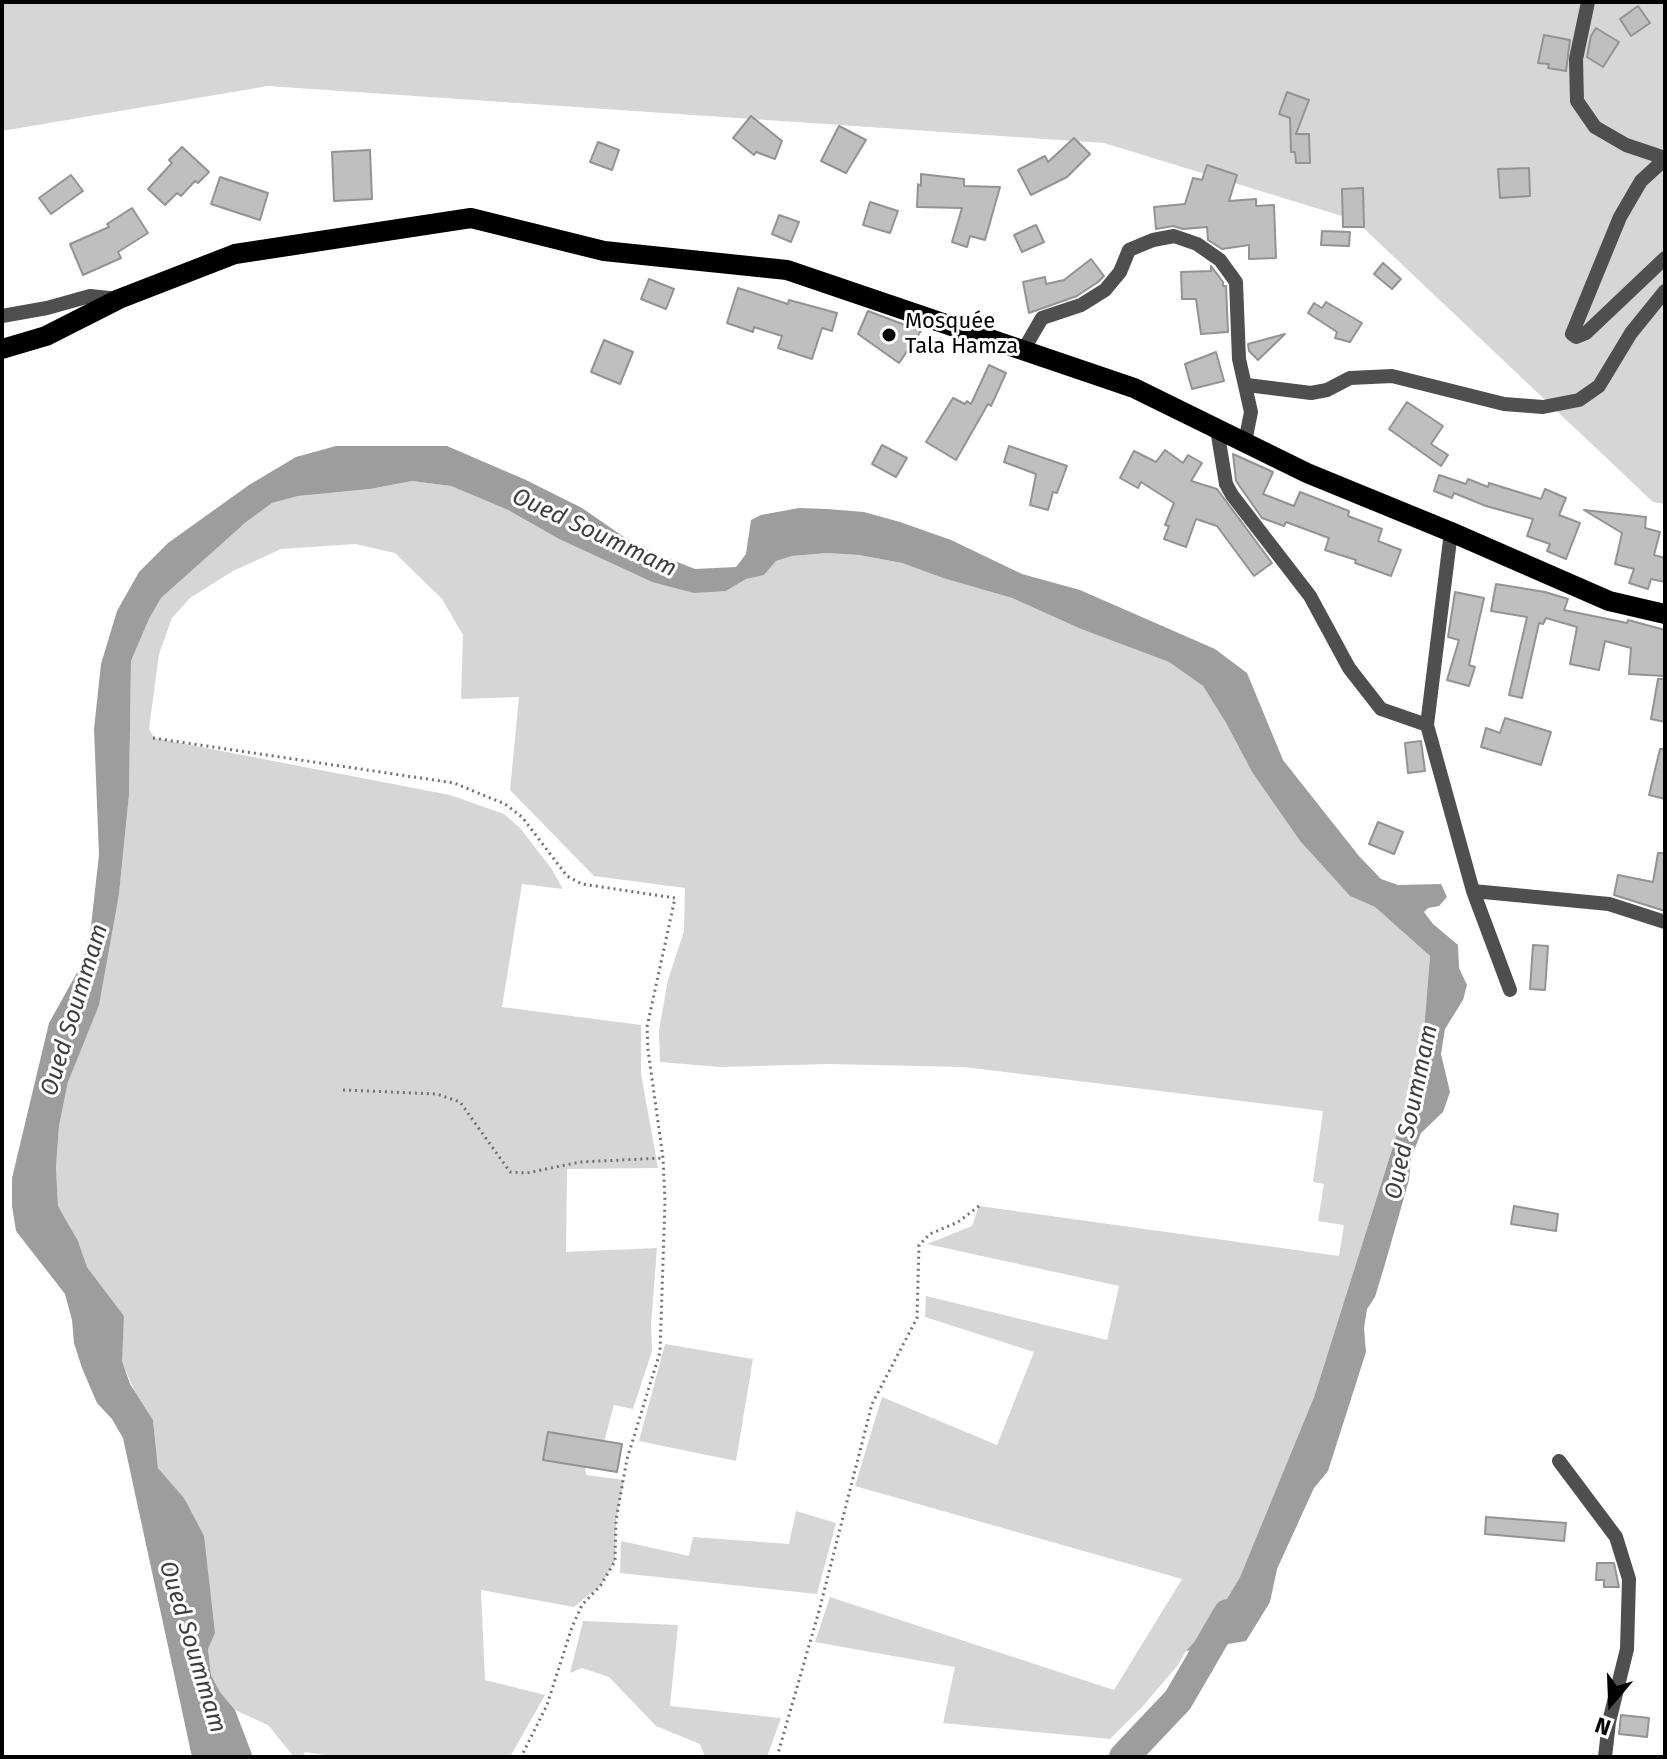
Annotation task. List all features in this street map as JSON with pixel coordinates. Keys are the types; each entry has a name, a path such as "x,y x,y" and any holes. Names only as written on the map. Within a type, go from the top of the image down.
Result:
{"main road":[{"path":"2,349 46,336 119,299 235,254 471,218 604,251 787,270 1134,388 1307,473 1609,601 1665,614"}],"street":[{"path":"1588,2 1576,59 1577,101 1595,127 1626,145 1665,158 1641,181 1620,217 1572,334 1576,337 1586,333 1665,258"},
{"path":"1024,349 1042,318 1081,305 1105,290 1120,272 1129,250 1153,240 1174,236 1197,244 1220,260 1236,282 1239,359 1251,412 1245,442"},
{"path":"1247,385 1311,393 1327,390 1350,378 1392,376 1504,404 1543,407 1579,400 1599,386 1631,333 1665,291"},
{"path":"2,316 90,296 119,299"},
{"path":"1217,429 1226,484 1232,495 1310,596 1349,668 1381,709 1427,725"},
{"path":"1451,532 1427,725 1473,891 1510,990"},
{"path":"1473,891 1609,904 1665,922"},
{"path":"1559,1461 1616,1537 1629,1579 1627,1649 1609,1722 1605,1757"}],"path":[{"path":"153,738 454,783 505,804 522,817 567,876 582,884 675,898 647,1027 663,1158 665,1201 660,1352 627,1459 616,1520 615,1561 601,1585 582,1605 547,1705 521,1757"},
{"path":"343,1090 437,1094 460,1102 510,1172 527,1173 580,1162 663,1158"},
{"path":"777,1757 819,1611 872,1404 917,1318 919,1245 930,1234 958,1222 979,1206"}],"shaded area":[{"path":"2,2 1665,2 1665,504 1653,502 1355,220 1104,143 268,86 2,131"},
{"path":"412,481 451,486 508,510 559,539 652,582 726,591 746,579 764,574 776,561 792,556 827,553 859,555 902,563 1012,598 1081,629 1169,662 1203,686 1252,772 1300,841 1350,896 1375,907 1430,956 1423,1042 1414,1087 1314,1397 1240,1577 1215,1619 1142,1707 1110,1739 943,1723 955,1667 815,1642 830,1597 1114,1690 1182,1579 855,1486 882,1397 997,1445 1034,1352 925,1317 926,1296 1107,1340 1119,1286 927,1244 972,1226 979,1206 1339,1256 1344,1225 1318,1221 1324,1184 1313,1182 1323,1111 964,1067 829,1064 720,1067 660,1062 659,1030 668,980 684,931 685,888 594,876 510,790 519,697 461,699 463,635 442,599 395,553 355,544 281,549 233,571 190,598 172,618 159,654 149,729 154,738 450,795 504,814 520,828 563,889 522,884 502,1007 641,1025 641,1074 658,1168 567,1169 566,1252 657,1248 652,1351 633,1409 614,1405 604,1442 548,1432 544,1460 585,1467 586,1475 624,1480 616,1520 615,1561 601,1585 574,1607 481,1590 485,1680 545,1695 510,1757 339,1757 305,1752 302,1757 294,1757 268,1725 235,1710 220,1692 211,1675 208,1649 215,1632 184,1498 158,1468 153,1420 135,1392 121,1360 124,1316 87,1267 78,1241 58,1206 56,1167 59,1126 119,894 129,795 131,661 161,598 246,521 272,503 298,496 370,489"},
{"path":"665,1344 753,1359 736,1461 639,1441"},
{"path":"796,1511 836,1523 817,1594 620,1573 621,1541 689,1556 693,1537 789,1544"},
{"path":"583,1621 678,1625 670,1706 781,1718 767,1757 705,1757 700,1744 656,1726 609,1677 582,1668 570,1673"}],"water":[{"path":"336,446 447,446 582,508 637,546 695,569 736,567 746,554 751,520 761,515 799,508 827,509 864,512 900,522 951,540 1022,574 1080,590 1215,649 1247,673 1283,760 1359,856 1381,879 1398,885 1441,884 1447,897 1439,906 1424,912 1458,945 1459,968 1467,985 1463,1000 1445,1029 1441,1054 1450,1092 1443,1112 1421,1133 1411,1158 1409,1180 1385,1264 1375,1297 1367,1309 1364,1328 1366,1352 1328,1471 1314,1488 1277,1569 1270,1602 1246,1641 1186,1651 1215,1619 1240,1577 1314,1397 1414,1087 1423,1042 1430,956 1375,907 1350,896 1300,841 1252,772 1203,686 1169,662 1081,629 1012,598 902,563 859,555 827,553 792,556 776,561 764,575 746,579 726,591 694,593 652,582 559,539 508,510 451,486 412,481 370,489 298,496 272,503 246,522 161,598 131,661 129,795 119,894 99,1005 68,1082 59,1126 56,1167 58,1206 78,1241 87,1267 124,1316 122,1361 130,1384 153,1420 158,1468 184,1498 204,1536 215,1633 208,1649 211,1675 235,1710 253,1757 192,1757 123,1438 112,1419 97,1403 82,1368 65,1294 16,1231 12,1178 49,1023 83,962 91,926 99,855 94,729 101,664 117,611 139,572 168,543 249,485 296,457"}],"building":[{"path":"1638,6 1650,23 1631,36 1620,19"},
{"path":"1596,28 1619,42 1603,67 1587,57 1591,36"},
{"path":"1544,35 1570,40 1566,71 1538,63"},
{"path":"1287,92 1309,100 1296,134 1309,134 1310,163 1296,163 1295,152 1291,152 1290,118 1279,114"},
{"path":"751,116 782,141 775,159 756,152 754,155 733,138"},
{"path":"839,126 866,140 846,173 821,161"},
{"path":"1074,138 1090,154 1067,177 1031,195 1018,170 1045,156 1048,162"},
{"path":"598,142 619,150 612,170 590,162"},
{"path":"182,147 209,172 181,196 177,193 165,205 148,189"},
{"path":"370,150 372,199 334,201 332,152"},
{"path":"1207,165 1237,175 1229,201 1256,199 1256,206 1274,205 1276,258 1249,259 1249,245 1222,249 1208,240 1207,227 1156,229 1154,207 1185,204 1193,178 1202,180"},
{"path":"1529,168 1530,196 1500,198 1498,169"},
{"path":"921,174 964,179 964,186 1000,187 985,240 970,236 967,247 952,242 962,208 917,207"},
{"path":"71,175 83,191 51,214 39,198"},
{"path":"220,177 268,193 260,220 211,204"},
{"path":"1363,188 1364,227 1343,227 1342,189"},
{"path":"870,202 898,211 890,233 863,225"},
{"path":"132,208 148,233 118,252 121,258 83,275 70,244 109,227 107,224"},
{"path":"779,215 799,222 791,242 772,234"},
{"path":"1036,225 1044,242 1022,252 1014,235"},
{"path":"1322,231 1350,232 1349,246 1321,245"},
{"path":"1091,259 1104,276 1098,282 1077,296 1029,313 1023,282 1045,277 1046,284 1064,280"},
{"path":"1383,263 1401,279 1392,289 1374,274"},
{"path":"1211,266 1226,286 1228,332 1201,334 1196,299 1182,299 1181,272 1211,271"},
{"path":"649,279 674,289 666,309 641,299"},
{"path":"738,288 788,304 789,300 837,313 832,331 822,328 812,359 778,348 782,336 754,327 753,332 727,323"},
{"path":"1326,302 1362,323 1350,342 1335,338 1337,332 1308,313 1314,303 1322,308"},
{"path":"868,311 921,331 899,363 858,334"},
{"path":"1285,334 1258,360 1249,351 1248,344"},
{"path":"604,340 633,352 620,384 591,372"},
{"path":"1216,352 1224,381 1192,389 1185,364"},
{"path":"989,365 1006,373 991,406 988,404 956,460 926,442 953,398 971,404"},
{"path":"1407,402 1443,426 1431,444 1448,455 1441,466 1389,429"},
{"path":"882,445 907,458 896,477 872,464"},
{"path":"1009,446 1067,466 1057,493 1053,492 1048,510 1030,505 1036,474 1004,462"},
{"path":"1165,450 1183,463 1188,455 1202,463 1191,481 1217,489 1272,563 1254,576 1217,526 1196,519 1186,547 1164,539 1169,526 1165,525 1174,503 1141,482 1138,488 1120,478 1134,451 1156,462"},
{"path":"1233,454 1273,472 1263,494 1294,506 1300,492 1349,511 1348,516 1382,529 1378,541 1401,550 1391,576 1325,550 1329,538 1286,522 1284,526 1262,518 1236,481"},
{"path":"1439,475 1466,484 1468,479 1488,487 1489,483 1541,499 1545,489 1566,498 1559,515 1580,523 1566,559 1547,551 1550,544 1527,536 1533,519 1454,493 1452,498 1434,491"},
{"path":"1584,510 1646,517 1645,528 1660,532 1654,555 1665,558 1665,582 1651,579 1648,589 1629,583 1634,569 1615,564 1622,533"},
{"path":"1496,584 1568,599 1564,610 1627,623 1628,620 1665,630 1665,676 1629,674 1631,648 1605,641 1599,670 1570,664 1577,627 1546,618 1543,624 1539,623 1522,698 1509,695 1527,617 1491,611"},
{"path":"1455,592 1484,598 1469,665 1475,667 1469,686 1447,680 1459,640 1448,637"},
{"path":"1658,679 1665,679 1665,722 1651,719"},
{"path":"1505,718 1551,732 1541,765 1481,747 1486,728 1500,733"},
{"path":"1421,741 1425,771 1408,773 1405,743"},
{"path":"1660,749 1665,749 1665,799 1649,795"},
{"path":"1378,822 1403,832 1394,854 1369,844"},
{"path":"1658,853 1665,853 1665,911 1614,895 1618,875 1653,882"},
{"path":"1533,945 1548,946 1545,990 1530,989"},
{"path":"1514,1206 1558,1214 1556,1231 1511,1224"},
{"path":"548,1432 622,1444 617,1472 543,1460"},
{"path":"1486,1517 1566,1523 1564,1541 1485,1534"},
{"path":"1597,1563 1614,1563 1619,1587 1604,1587 1604,1580 1596,1580"},
{"path":"1621,1715 1649,1718 1647,1737 1619,1734"}],"waterway":[{"name":"Oued Soummam","path":"1124,1757 1178,1700 1228,1614"}],"place":[{"name":"Mosquée Tala Hamza","path":"889,335"}]}
